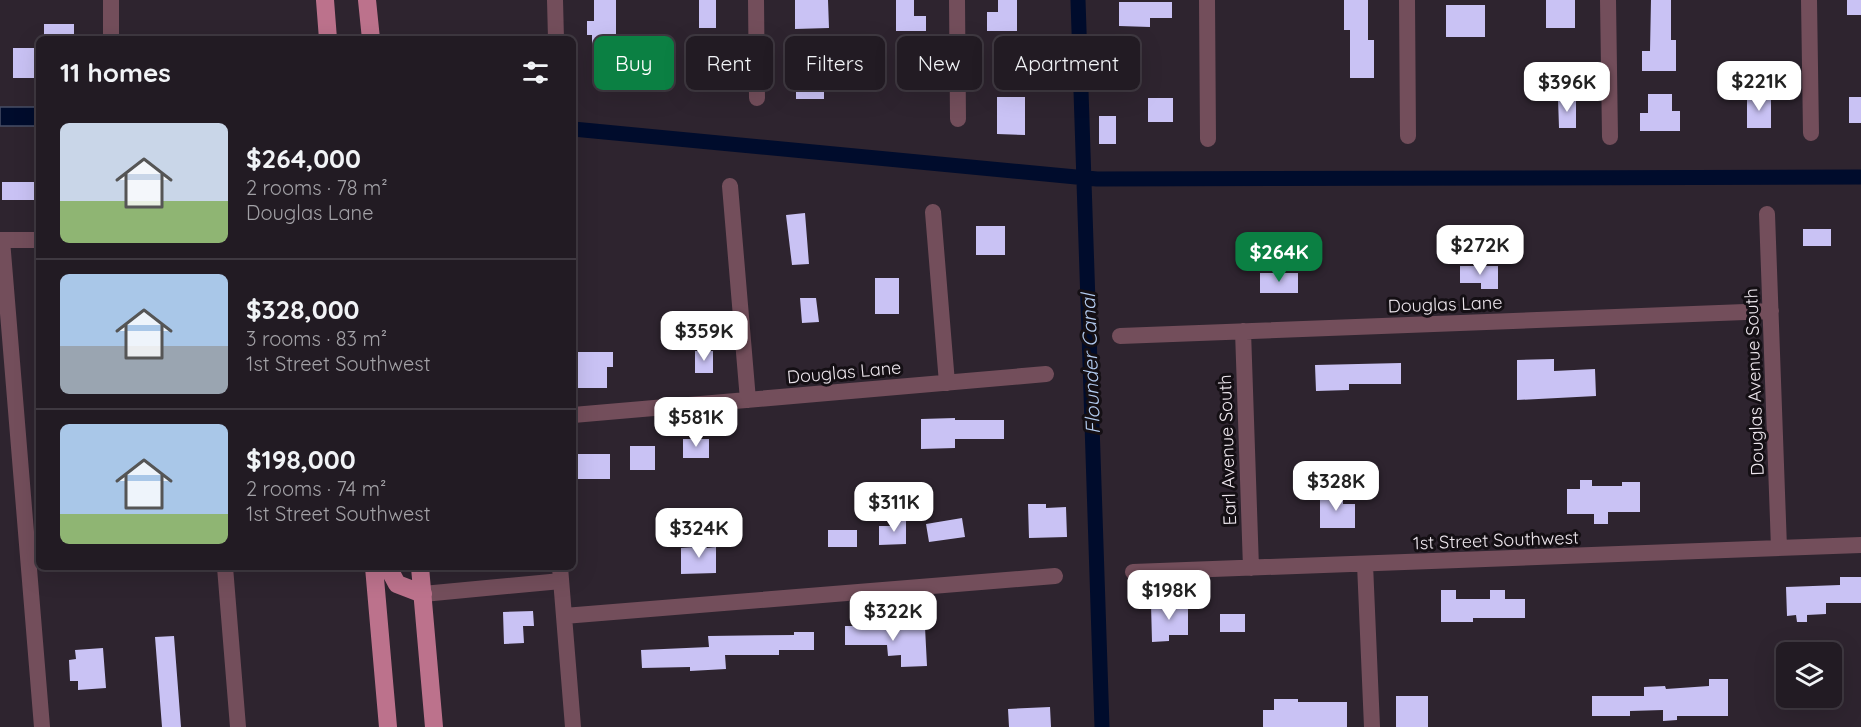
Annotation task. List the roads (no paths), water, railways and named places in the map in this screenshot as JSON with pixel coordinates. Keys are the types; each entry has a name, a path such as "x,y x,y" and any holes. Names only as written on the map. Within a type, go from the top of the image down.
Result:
{"main road":[{"path":"325,0 328,36"},
{"path":"367,0 371,36"},
{"path":"374,570 388,727"},
{"path":"390,570 397,584 423,594"},
{"path":"420,570 434,727"}],"street":[{"path":"111,0 111,36"},
{"path":"555,0 556,36"},
{"path":"756,0 757,98"},
{"path":"957,0 958,119"},
{"path":"1207,0 1208,139"},
{"path":"1407,0 1408,136"},
{"path":"1608,0 1610,137"},
{"path":"1809,0 1811,133"},
{"path":"730,186 748,400"},
{"path":"933,212 947,383"},
{"name":"Douglas Avenue South","path":"1767,214 1779,548"},
{"path":"36,240 1,240 42,727"},
{"name":"Douglas Lane","path":"1120,336 1771,311"},
{"name":"Earl Avenue South","path":"1242,331 1251,568"},
{"name":"Douglas Lane","path":"576,415 1046,374"},
{"name":"1st Street Southwest","path":"1133,572 1861,545"},
{"path":"1365,564 1372,727"},
{"path":"225,570 238,727"},
{"path":"423,594 560,574 573,727"},
{"path":"564,616 1055,576"}],"water":[{"path":"0,107 36,107 36,126 0,126"}],"waterway":[{"name":"Flounder Canal","path":"1078,0 1102,727"},
{"path":"576,129 1097,179 1861,177"}]}
